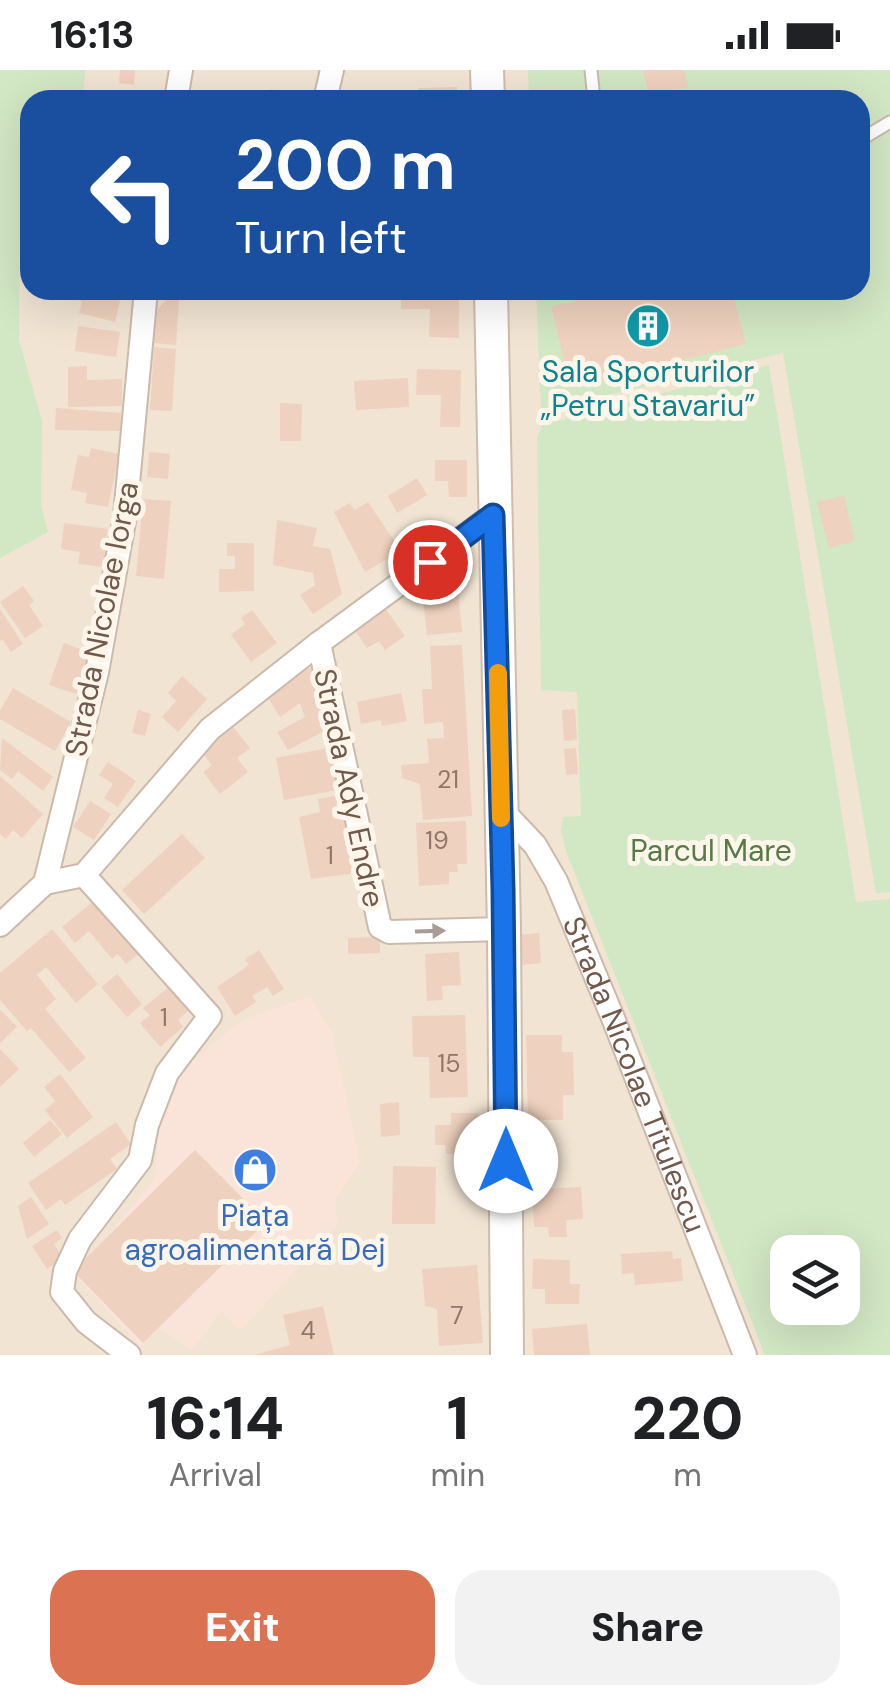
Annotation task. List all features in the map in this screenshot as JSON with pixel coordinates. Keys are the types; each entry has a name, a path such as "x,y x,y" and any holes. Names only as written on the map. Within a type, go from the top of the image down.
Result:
{"main road":[{"path":"491,300 504,929 507,1355"}],"street":[{"name":"Strada Nicolae Iorga","path":"45,883 110,608 135,433 145,300"},
{"path":"0,926 45,883 84,875 210,729 493,515"},
{"name":"Strada Ady Endre","path":"320,643 380,927 389,932 504,929"},
{"name":"Strada Nicolae Titulescu","path":"501,809 535,845 556,881 614,1018 745,1355"},
{"path":"84,875 210,1016 167,1072 147,1125 140,1160 80,1239 65,1271 62,1292 86,1322 129,1355"}],"shaded area":[{"path":"0,70 890,70 890,1355 0,1355"},
{"name":"Piața agroalimentară Dej","path":"310,996 332,1033 360,1162 336,1198 337,1226 240,1331 222,1311 192,1350 159,1328 141,1347 76,1276 155,1178 159,1125 170,1090 193,1060 242,1020"}],"green space":[{"path":"0,70 85,70 84,90 20,90 19,340 42,421 41,506 48,532 0,558"},
{"path":"528,70 890,70 890,892 876,893 783,353 541,411 536,300 870,300 870,90 529,90"},
{"name":"Parcul Mare","path":"769,365 856,902 890,899 890,1355 765,1355 566,851 561,830 563,817 581,816 577,692 541,690 537,438 542,425"}],"building":[{"path":"120,70 135,70 134,85 119,83"},
{"path":"643,70 684,70 688,87 648,90"},
{"path":"457,87 457,90 418,90"},
{"path":"78,300 120,301 115,322 79,313 82,301"},
{"path":"166,300 179,300 176,345 154,343 157,310"},
{"path":"401,300 459,300 459,338 429,337 430,309 401,309"},
{"name":"Sala Sporturilor „Petru Stavariu”","path":"580,300 735,300 746,344 571,388 551,307"},
{"path":"78,326 120,332 116,357 75,351"},
{"path":"154,347 176,349 172,411 150,410"},
{"path":"87,366 87,380 122,379 122,406 68,407 68,367"},
{"path":"417,369 461,370 460,427 440,427 441,395 416,395"},
{"path":"408,378 409,407 356,410 354,381"},
{"path":"280,403 302,404 301,441 280,441"},
{"path":"56,408 121,413 120,431 55,430"},
{"path":"91,448 119,454 108,507 85,503 87,493 71,490 78,455 89,457"},
{"path":"149,452 170,454 168,479 147,477"},
{"path":"435,460 467,460 467,497 449,497 448,481 435,481"},
{"path":"417,478 427,495 397,513 388,496"},
{"path":"844,496 855,541 829,548 817,502"},
{"path":"143,499 171,501 164,579 136,576"},
{"path":"368,502 401,551 365,572 334,512 350,503 354,510"},
{"path":"277,520 317,528 313,546 330,549 342,594 313,614 300,595 315,585 313,573 273,565"},
{"path":"64,523 108,529 103,567 78,564 80,552 61,549"},
{"path":"227,543 254,543 254,591 219,592 219,569 235,569 235,556 227,556"},
{"path":"457,579 462,632 427,635 423,599 432,598 430,581"},
{"path":"23,586 34,601 29,605 43,626 25,638 0,602"},
{"path":"385,608 405,636 385,650 379,641 367,648 354,629"},
{"path":"0,609 23,644 11,652 0,641"},
{"path":"252,610 277,643 251,662 231,635 245,624 241,618"},
{"path":"64,643 91,653 77,694 49,685"},
{"path":"462,645 472,816 423,820 420,784 402,778 401,765 429,763 427,739 444,738 443,722 424,724 422,689 432,689 430,646"},
{"path":"305,666 317,671 328,729 288,750 277,732 305,717 300,703 280,717 267,696"},
{"path":"182,676 207,699 178,732 162,717 176,701 168,693"},
{"path":"13,688 71,722 55,751 0,719 0,711"},
{"path":"401,693 407,721 382,726 381,720 361,724 357,702"},
{"path":"575,709 577,740 564,741 562,710"},
{"path":"138,710 151,714 145,736 132,733"},
{"path":"233,727 250,748 237,758 248,772 220,794 203,772 212,765 201,752"},
{"path":"2,738 53,777 43,791 18,771 12,779 0,770"},
{"path":"334,747 342,789 284,800 276,758"},
{"path":"576,748 578,774 566,775 564,749"},
{"path":"108,762 136,781 118,807 104,798 113,784 99,775"},
{"path":"0,776 43,814 22,838 13,830 6,839 0,834"},
{"path":"340,795 356,873 311,879 299,817 320,812 318,799"},
{"path":"90,801 111,814 94,840 73,827"},
{"path":"466,821 467,864 457,864 458,872 449,872 449,884 419,886 416,823"},
{"path":"182,834 205,858 144,914 122,890"},
{"path":"96,899 140,953 126,964 118,954 112,959 89,931 75,943 62,927"},
{"path":"52,929 98,984 76,1003 46,967 37,975 56,999 45,1009 86,1058 69,1072 31,1028 27,1031 0,1000 0,973"},
{"path":"539,933 541,963 521,965 518,935"},
{"path":"380,937 380,953 348,954 348,938"},
{"path":"259,950 284,989 273,996 267,987 252,996 256,1002 235,1016 217,987 249,965 245,959"},
{"path":"459,952 461,985 442,986 443,1000 427,1001 425,954"},
{"path":"117,974 142,1004 127,1017 101,987"},
{"path":"169,987 189,1010 178,1020 183,1027 160,1047 140,1023 150,1015 143,1008"},
{"path":"0,1009 17,1027 0,1043"},
{"path":"465,1015 468,1097 430,1098 429,1057 413,1057 412,1016"},
{"path":"526,1035 562,1035 562,1052 573,1052 574,1095 563,1095 563,1120 528,1120"},
{"path":"0,1049 19,1069 0,1087"},
{"path":"60,1074 93,1117 67,1138 45,1110 55,1101 44,1087"},
{"path":"399,1102 400,1135 381,1137 380,1104"},
{"path":"451,1113 478,1113 479,1153 446,1154 445,1145 435,1145 435,1125 451,1125"},
{"path":"50,1120 62,1134 34,1157 23,1143"},
{"path":"116,1122 131,1144 110,1159 117,1169 65,1205 61,1199 46,1210 28,1183"},
{"path":"195,1150 266,1222 143,1343 73,1271"},
{"path":"393,1166 436,1167 435,1224 392,1224"},
{"path":"581,1187 583,1219 566,1220 567,1237 549,1237 548,1227 534,1227 532,1189"},
{"path":"31,1197 49,1224 27,1239 18,1206"},
{"path":"57,1230 62,1238 54,1244 63,1258 47,1269 32,1246"},
{"path":"672,1251 673,1259 681,1258 683,1281 635,1285 634,1273 622,1274 621,1254"},
{"path":"533,1259 570,1260 570,1284 580,1284 579,1304 545,1304 545,1289 532,1289"},
{"path":"477,1265 483,1343 439,1346 437,1309 425,1306 422,1269"},
{"path":"323,1306 334,1355 254,1355 290,1345 283,1315"},
{"path":"587,1324 590,1355 534,1355 532,1329"}],"slow traffic":[{"path":"498,673 501,818"}],"place":[{"name":"Sala Sporturilor „Petru Stavariu”","path":"648,326"},
{"name":"Piața agroalimentară Dej","path":"255,1170"}],"route":[{"path":"430,562 493,515 506,1161"}]}
